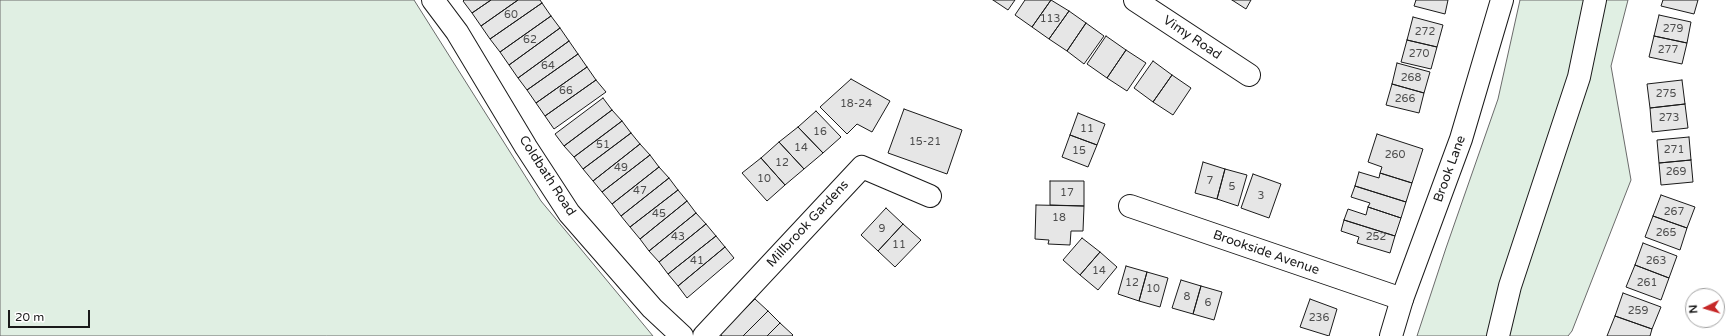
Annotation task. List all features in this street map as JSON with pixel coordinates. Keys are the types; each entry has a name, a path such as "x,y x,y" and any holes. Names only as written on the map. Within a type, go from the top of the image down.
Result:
{"street":[{"name":"Coldbath Road","path":"433,0 457,32 526,147 569,212 652,308 682,336"},
{"name":"Vimy Road","path":"1135,0 1249,75"},
{"name":"Brook Lane","path":"1391,336 1402,299 1461,139 1502,0"},
{"path":"1498,336 1510,286 1579,77 1595,0"},
{"name":"Millbrook Gardens","path":"704,336 862,167 930,196"},
{"name":"Brookside Avenue","path":"1130,206 1402,299"}],"green space":[{"path":"0,0 414,0 541,201 653,336 0,336"},
{"path":"1520,0 1628,0 1611,66 1631,180 1572,331 1568,336 1417,336 1498,99"}],"building":[{"path":"491,0 472,13 463,1"},
{"path":"491,0 518,0 481,26 472,13"},
{"path":"518,0 540,0 542,3 490,39 481,26"},
{"path":"993,0 1015,0 1008,10"},
{"path":"1025,0 1051,0 1032,27 1015,15"},
{"path":"1051,0 1069,11 1049,39 1032,27"},
{"path":"1232,0 1251,0 1246,9"},
{"path":"1416,0 1448,0 1445,14 1414,6"},
{"path":"1663,0 1698,0 1694,14 1661,6"},
{"path":"542,3 551,16 500,52 490,39"},
{"path":"1069,11 1086,23 1067,51 1049,39"},
{"path":"1659,15 1691,22 1687,43 1654,36"},
{"path":"551,16 560,28 509,65 500,52"},
{"path":"1413,17 1443,25 1437,47 1407,40"},
{"path":"1086,23 1104,36 1084,64 1067,51"},
{"path":"560,28 569,41 518,78 509,65"},
{"path":"1106,36 1126,50 1107,78 1087,64"},
{"path":"1654,36 1687,43 1682,64 1649,57"},
{"path":"1407,40 1437,47 1431,69 1401,62"},
{"path":"569,41 578,54 527,90 518,78"},
{"path":"1126,50 1146,63 1127,91 1107,78"},
{"path":"578,54 587,67 536,103 527,90"},
{"path":"1153,61 1172,75 1153,102 1134,88"},
{"path":"1397,63 1430,72 1424,93 1392,84"},
{"path":"587,67 596,80 545,116 536,103"},
{"path":"1172,75 1191,88 1173,115 1153,102"},
{"path":"851,79 890,101 872,132 857,124 847,134 820,107"},
{"path":"596,80 606,92 554,129 545,116"},
{"path":"1682,80 1685,104 1650,108 1647,84"},
{"path":"1392,84 1424,93 1419,113 1386,105"},
{"path":"603,98 612,110 564,146 555,134"},
{"path":"1685,104 1688,128 1652,132 1650,108"},
{"path":"904,109 962,130 947,174 888,153"},
{"path":"612,110 622,121 574,157 564,146"},
{"path":"816,111 841,137 823,153 798,127"},
{"path":"1078,113 1105,124 1097,145 1070,135"},
{"path":"622,121 631,133 583,169 574,157"},
{"path":"798,127 823,153 804,169 779,142"},
{"path":"631,133 640,144 593,181 583,169"},
{"path":"1377,134 1423,149 1412,183 1380,173 1382,167 1368,162"},
{"path":"1070,135 1097,145 1088,167 1062,157"},
{"path":"1689,137 1691,160 1659,163 1657,140"},
{"path":"779,142 804,169 785,185 761,158"},
{"path":"640,144 650,155 602,192 593,181"},
{"path":"650,155 659,167 612,204 602,192"},
{"path":"761,158 785,185 767,201 742,173"},
{"path":"1691,160 1693,182 1661,185 1659,163"},
{"path":"1203,162 1225,169 1217,199 1195,193"},
{"path":"659,167 669,178 621,216 612,204"},
{"path":"1225,169 1247,175 1238,206 1217,199"},
{"path":"1359,172 1379,178 1380,173 1412,183 1406,202 1355,186"},
{"path":"1253,174 1281,184 1269,218 1241,208"},
{"path":"669,178 678,190 630,227 621,216"},
{"path":"1050,181 1084,181 1084,206 1050,205"},
{"path":"1355,186 1406,202 1401,218 1368,207 1370,203 1351,197"},
{"path":"678,190 687,201 640,239 630,227"},
{"path":"1661,195 1695,207 1687,228 1653,216"},
{"path":"687,201 696,213 649,251 640,239"},
{"path":"1036,205 1084,206 1083,231 1071,231 1070,245 1048,244 1049,240 1035,239"},
{"path":"1368,207 1401,218 1395,236 1344,220 1348,209 1366,215"},
{"path":"886,208 903,224 878,251 861,235"},
{"path":"696,213 706,224 659,262 649,251"},
{"path":"1653,216 1687,228 1680,250 1645,237"},
{"path":"1344,220 1395,236 1390,253 1357,243 1359,237 1341,231"},
{"path":"706,224 716,236 668,274 659,262"},
{"path":"903,224 921,240 895,267 878,251"},
{"path":"716,236 725,247 678,286 668,274"},
{"path":"1082,238 1100,252 1080,275 1063,260"},
{"path":"1643,243 1677,256 1669,278 1635,265"},
{"path":"725,247 734,258 687,298 678,286"},
{"path":"1100,252 1117,267 1098,290 1080,275"},
{"path":"1635,265 1669,278 1661,300 1626,287"},
{"path":"1126,266 1147,272 1139,301 1118,294"},
{"path":"1147,272 1168,278 1160,307 1139,301"},
{"path":"1181,280 1201,286 1193,314 1172,308"},
{"path":"1201,286 1222,292 1214,320 1193,314"},
{"path":"1623,293 1661,307 1652,329 1615,316"},
{"path":"755,299 768,311 743,336 722,336 720,334"},
{"path":"1310,299 1337,309 1329,336 1300,327"},
{"path":"768,311 780,323 767,336 743,336"},
{"path":"1615,316 1652,329 1650,336 1607,336"},
{"path":"780,323 793,335 767,336"}]}
